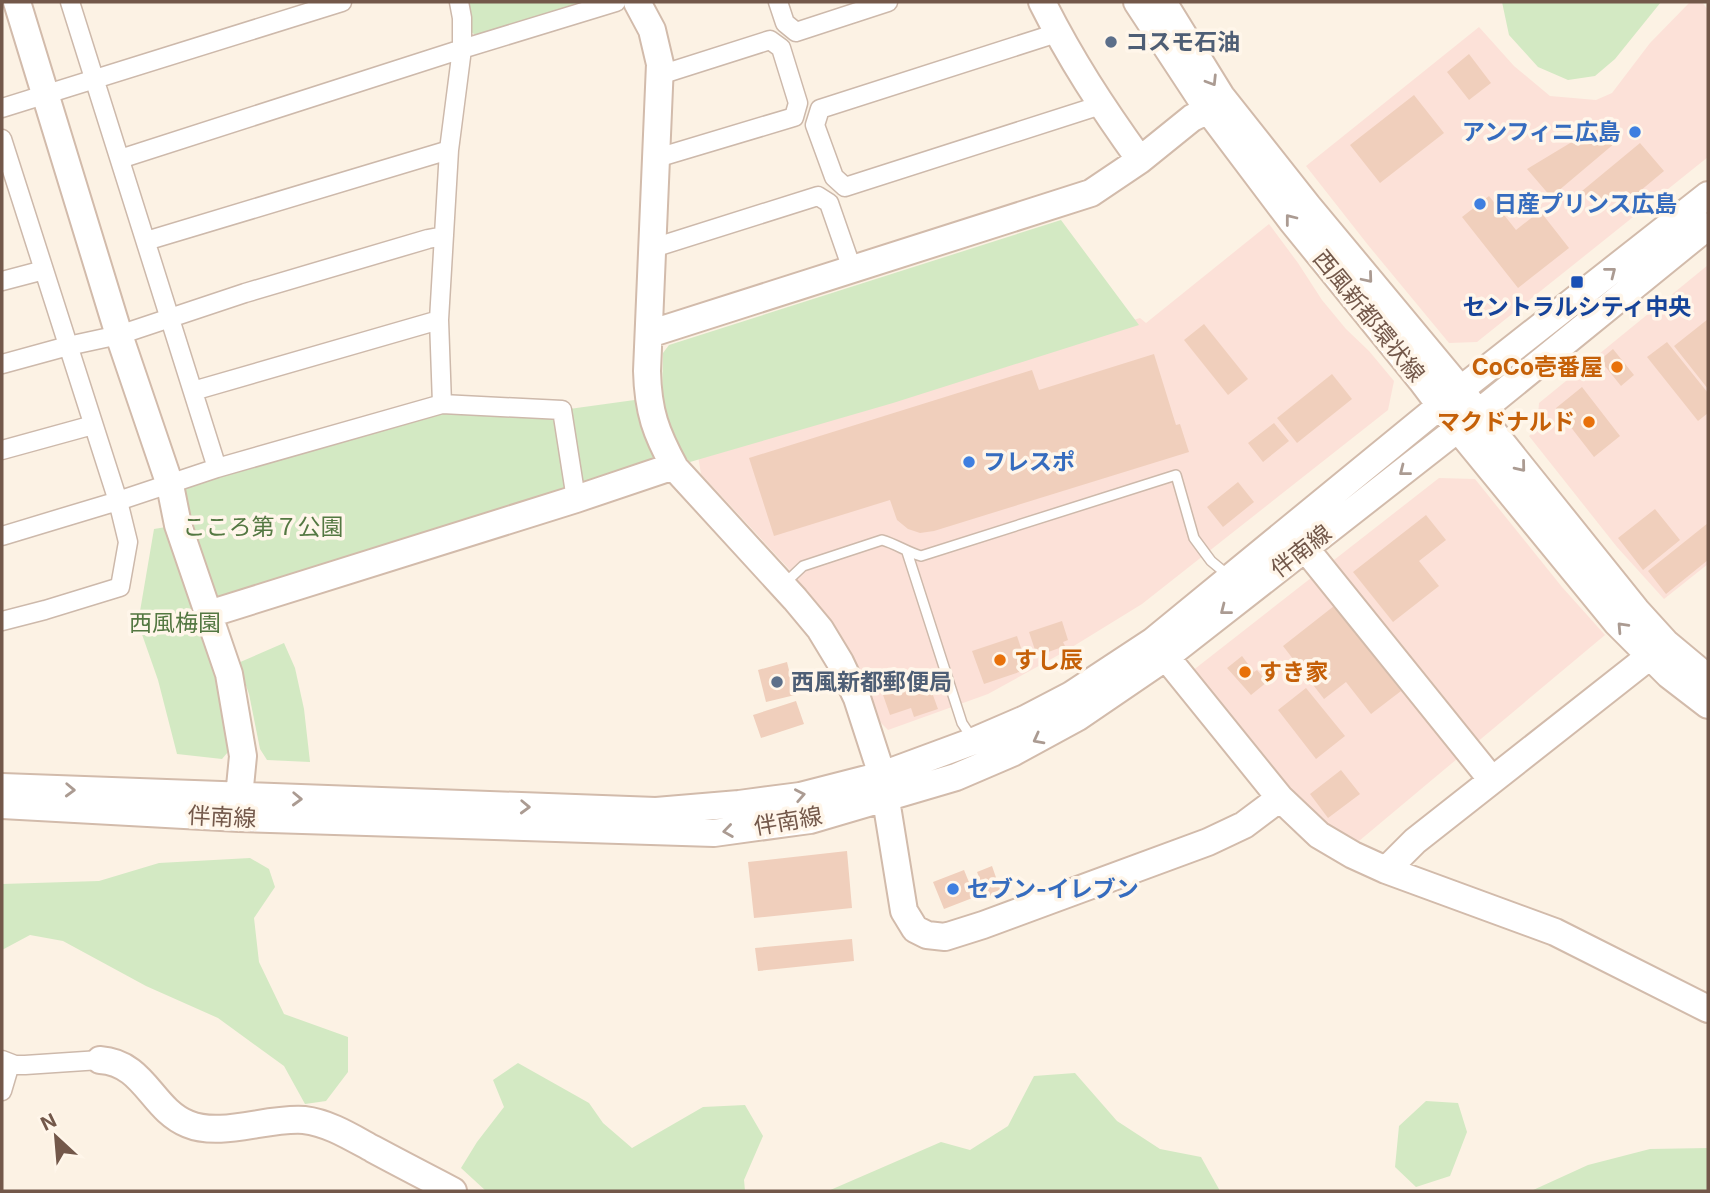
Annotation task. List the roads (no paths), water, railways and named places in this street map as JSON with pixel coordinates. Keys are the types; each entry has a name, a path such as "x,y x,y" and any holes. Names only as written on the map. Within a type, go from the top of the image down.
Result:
{"street":[{"path":"18,2 119,335 170,485 178,525 229,674 243,756 239,797"},
{"path":"70,2 217,468"},
{"path":"2,108 342,2"},
{"path":"442,404 439,320 449,150 462,49 462,18 458,2"},
{"path":"120,159 616,2"},
{"path":"637,2 652,30 660,75 647,371 656,432 674,466 820,629 840,662 857,698 884,786 904,911 915,929 927,935 945,937 983,925 1208,842 1244,825 1280,798"},
{"path":"778,2 785,23 796,32 888,2"},
{"path":"1042,2 1076,67 1140,160"},
{"name":"西風新都環状線","path":"1137,2 1208,110 1291,220 1451,398"},
{"name":"西風新都環状線","path":"1163,2 1222,96 1308,206 1618,623 1669,675 1708,705"},
{"path":"1057,33 820,109 815,125 834,177 845,187 1101,105"},
{"path":"657,158 794,117 798,103 781,48 770,40 660,75"},
{"path":"649,334 1091,193 1140,160 1192,117 1208,110"},
{"path":"2,139 10,196 44,270 118,502 128,542 120,587 2,621"},
{"path":"146,241 449,150"},
{"name":"伴南線","path":"2,805 239,818 714,833 810,820 1025,719 1070,695 1153,641 1451,398 1708,195"},
{"path":"653,248 818,196 829,203 852,269"},
{"name":"伴南線","path":"2,787 656,811 739,804 956,777 1012,752 1078,717 1166,657 1468,421 1708,226"},
{"path":"2,364 119,335 245,293 444,236"},
{"path":"2,281 44,270"},
{"path":"193,391 439,320"},
{"path":"2,536 118,502 217,468 442,404 562,410 576,499"},
{"name":"西風新都環状線","path":"1468,421 1666,643 1708,678"},
{"path":"2,450 93,425"},
{"path":"209,614 674,466"},
{"path":"1305,548 1492,780"},
{"path":"1387,870 1415,841 1650,656"},
{"path":"1166,657 1280,798 1319,835 1353,855 1387,870 1555,932 1708,1009"},
{"path":"2,1091 6,1062 25,1065 100,1060 117,1063 131,1071 169,1113 193,1126 212,1129 294,1120 317,1123 339,1131 453,1191"}],"lane":[{"path":"782,585 803,566 882,540 921,556 1176,475 1194,538 1211,561 1231,577"},
{"path":"907,552 962,723 974,741"}],"place":[{"name":"コスモ石油","path":"1111,42"},
{"name":"アンフィニ広島","path":"1635,132"},
{"name":"日産プリンス広島","path":"1480,204"},
{"name":"セントラルシティ中央","path":"1577,282"},
{"name":"CoCo壱番屋","path":"1617,367"},
{"name":"マクドナルド","path":"1589,422"},
{"name":"フレスポ","path":"969,462"},
{"name":"すし辰","path":"1000,660"},
{"name":"すき家","path":"1245,672"},
{"name":"西風新都郵便局","path":"777,682"},
{"name":"セブン-イレブン","path":"953,889"}],"park label":[{"name":"こころ第７公園","path":"263,527"},
{"name":"西風梅園","path":"175,623"}]}
